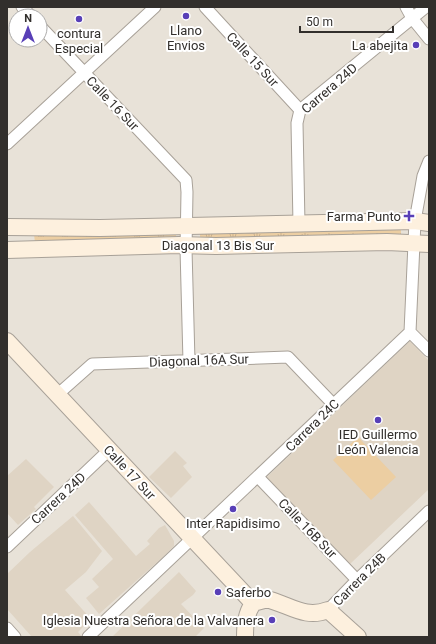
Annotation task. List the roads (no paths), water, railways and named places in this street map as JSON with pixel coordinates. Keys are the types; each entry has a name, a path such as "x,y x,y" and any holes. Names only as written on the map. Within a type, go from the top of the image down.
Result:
{"street":[{"path":"7,144 155,7"},
{"name":"Calle 15 Sur","path":"205,7 300,110"},
{"path":"406,7 412,18 429,39"},
{"name":"Carrera 24D","path":"299,224 297,123 300,110 426,7"},
{"name":"Calle 16 Sur","path":"48,34 186,180 186,225"},
{"path":"429,161 423,176 422,244 410,332 429,352"},
{"name":"Diagonal 13 Bis Sur","path":"7,226 100,228 186,225 422,222"},
{"path":"186,225 189,361"},
{"path":"7,226 10,235 10,242 7,249"},
{"name":"Diagonal 13 Bis Sur","path":"7,249 186,245 422,244"},
{"name":"Carrera 24C","path":"88,637 410,332"},
{"name":"Calle 17 Sur","path":"8,344 58,395 253,603"},
{"name":"Diagonal 16A Sur","path":"58,395 92,364 288,357 333,404"},
{"name":"Carrera 24D","path":"7,547 109,450"},
{"name":"Calle 16B Sur","path":"258,477 357,580"},
{"name":"Carrera 24B","path":"253,603 270,600 310,613 321,613 328,610 429,511"},
{"path":"245,637 246,617 253,603"},
{"path":"328,610 358,637"},
{"path":"7,628 15,637"}],"place":[{"name":"Llano Envios","path":"186,16"},
{"name":"contura Especial","path":"79,19"},
{"name":"La abejita","path":"416,45"},
{"name":"Farma Punto","path":"409,216"},
{"name":"IED Guillermo León Valencia","path":"378,420"},
{"name":"Inter Rapidisimo","path":"233,509"},
{"name":"Saferbo","path":"218,592"},
{"name":"Iglesia Nuestra Señora de la Valvanera","path":"272,620"}]}
